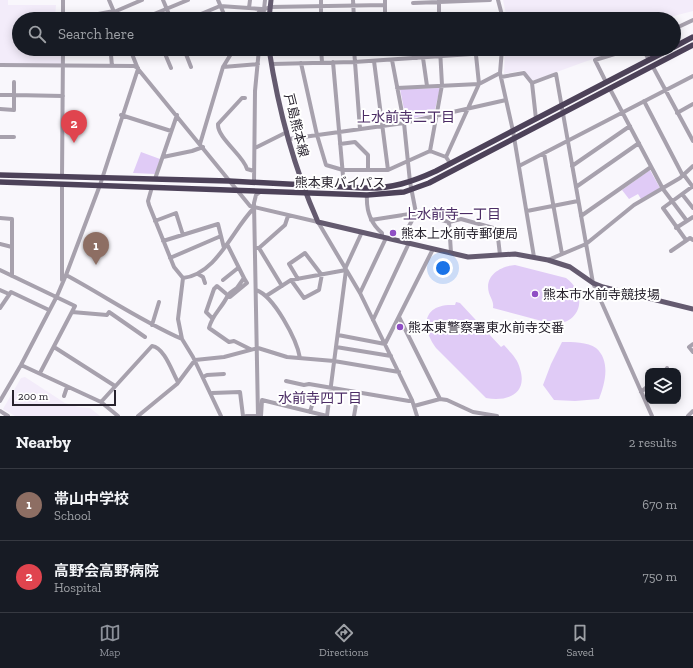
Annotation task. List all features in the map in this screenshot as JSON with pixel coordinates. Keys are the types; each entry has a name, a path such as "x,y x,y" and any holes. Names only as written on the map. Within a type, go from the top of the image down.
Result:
{"highway":[{"path":"681,43 693,37"},
{"name":"熊本東バイパス","path":"681,52 693,45"},
{"name":"熊本東バイパス","path":"0,175 229,181 383,188 410,182 450,163 657,56"},
{"name":"熊本東バイパス","path":"0,182 367,195 380,195 411,190 429,183 673,56"}],"main road":[{"path":"270,12 271,0"},
{"name":"戸島熊本線","path":"271,56 287,132 301,185 318,222"},
{"path":"318,222 468,257 515,254 548,260 570,267 593,283 610,289 693,309"}],"street":[{"path":"63,12 64,0"},
{"path":"109,0 114,11"},
{"path":"111,12 142,0"},
{"path":"163,0 168,12"},
{"path":"160,12 188,0"},
{"path":"218,0 223,12"},
{"path":"249,8 250,0"},
{"path":"260,12 263,9 265,0"},
{"path":"321,0 321,12"},
{"path":"353,0 354,12"},
{"path":"413,3 490,0"},
{"path":"498,0 502,12"},
{"path":"439,1 439,12"},
{"path":"206,12 220,6 263,9 270,7 354,6 385,2"},
{"path":"681,26 693,20"},
{"path":"62,176 63,56"},
{"path":"111,56 112,66"},
{"path":"133,56 138,69 202,146 244,201 254,208 318,222 360,293 399,372 418,416"},
{"path":"166,56 171,68"},
{"path":"187,56 191,67"},
{"path":"163,157 192,151 202,146 223,67 230,56"},
{"path":"254,183 255,91 259,56"},
{"path":"322,56 322,62"},
{"path":"354,56 360,129"},
{"path":"388,56 397,88 404,123 407,162 416,213 401,241"},
{"path":"272,64 354,62 458,56"},
{"path":"446,156 479,84 476,56"},
{"path":"502,56 501,75 514,131 534,258"},
{"path":"606,82 595,60 608,56"},
{"path":"647,56 649,60"},
{"path":"430,151 442,85 440,57"},
{"path":"422,58 427,86"},
{"path":"374,60 388,170"},
{"path":"333,62 344,186"},
{"path":"301,63 317,135 326,165 343,170 388,170 430,151 446,156 450,163"},
{"path":"223,67 258,64"},
{"path":"0,65 134,66 138,69"},
{"path":"653,67 677,113 691,134 693,141"},
{"path":"0,400 21,365 57,296 100,185 101,177 138,69"},
{"path":"397,88 479,84 501,75 524,73 532,84 536,119"},
{"path":"532,84 556,74 593,283 652,416"},
{"path":"519,166 693,76"},
{"path":"0,110 14,110 14,82"},
{"path":"610,89 663,189 687,222"},
{"path":"0,95 63,96"},
{"path":"245,98 242,98 218,124 218,129 232,149 246,163 247,169 254,171"},
{"path":"289,139 404,123 506,100"},
{"path":"644,102 683,175 693,186 662,209 686,240"},
{"path":"677,113 693,104"},
{"path":"122,115 171,131"},
{"path":"155,179 177,115"},
{"path":"572,166 630,126"},
{"path":"255,148 287,132"},
{"path":"0,137 14,137"},
{"path":"340,144 355,142 368,155 368,170"},
{"path":"576,187 639,143"},
{"path":"544,153 562,254"},
{"path":"548,260 586,244 634,205 663,189 693,166"},
{"path":"581,216 651,167"},
{"path":"62,184 62,282"},
{"path":"152,187 148,201 174,268 183,278 178,319 182,339 212,393 221,416"},
{"path":"258,415 256,290 257,248 254,198 260,192"},
{"path":"682,194 693,208"},
{"path":"360,293 384,237 371,220 366,209 367,195"},
{"path":"527,211 578,201"},
{"path":"183,278 198,274 210,265 227,244 243,219 254,208"},
{"path":"155,221 176,213 183,235"},
{"path":"371,220 416,213 448,222 461,219 498,229 500,255"},
{"path":"257,248 286,225 288,216"},
{"path":"676,228 693,217"},
{"path":"0,218 12,219 12,276"},
{"path":"448,222 451,253"},
{"path":"163,241 218,224 224,248"},
{"path":"212,393 240,392 244,416 261,416 262,400 327,416 345,269 362,232"},
{"path":"170,258 221,236"},
{"path":"671,251 690,238 693,240"},
{"path":"373,320 409,243"},
{"path":"0,244 12,247"},
{"path":"227,244 247,283"},
{"path":"257,248 282,286"},
{"path":"385,344 433,249"},
{"path":"291,280 304,298 320,290 322,274 305,253 288,264 298,279"},
{"path":"223,280 238,268"},
{"path":"266,296 291,280 345,269"},
{"path":"0,270 74,304 72,312 40,373"},
{"path":"66,273 152,325 182,339"},
{"path":"198,274 203,277 205,283"},
{"path":"244,278 237,288 227,297 220,310 212,318 209,328 229,342 234,341 250,349"},
{"path":"230,295 247,283 257,284"},
{"path":"212,318 206,312 214,289 217,286 230,295"},
{"path":"0,290 9,294 11,292 49,310"},
{"path":"256,290 266,296 294,336 300,358"},
{"path":"0,308 9,294"},
{"path":"152,325 159,302"},
{"path":"72,312 107,315 109,312 145,337"},
{"path":"399,317 440,399"},
{"path":"338,335 385,344"},
{"path":"693,344 689,347 693,352"},
{"path":"54,346 115,386"},
{"path":"101,402 152,346 156,346 161,352 178,382"},
{"path":"336,347 391,356"},
{"path":"138,416 144,414 178,382 195,360 224,357 250,349 258,348 287,357 334,361 399,372"},
{"path":"21,365 101,402 118,416"},
{"path":"203,377 207,375 224,374"},
{"path":"286,381 304,385 308,384 358,393 412,400"},
{"path":"64,396 67,387"},
{"path":"641,392 645,389"},
{"path":"354,416 358,393"},
{"path":"310,412 315,395 327,397"},
{"path":"414,406 440,399 447,400 473,414 497,416"},
{"path":"0,411 8,416"},
{"path":"688,416 693,411"}],"shaded area":[{"path":"0,0 8,0 8,5 56,5 55,12 12,12 12,56 62,56 62,64 0,63"},
{"path":"503,0 693,0 693,11 681,14 681,12 506,12"},
{"path":"505,56 603,56 532,81 524,70 504,74"},
{"path":"440,88 434,114 406,119 400,89"},
{"path":"141,152 160,159 155,174 133,173"},
{"path":"650,170 660,188 641,199 638,194 629,199 622,190"},
{"path":"515,265 566,278 577,292 579,307 576,314 563,323 553,324 493,308 493,302 488,287 491,277 494,273 504,267"},
{"path":"456,302 460,303 501,347 504,345 516,359 522,378 521,385 514,394 501,399 486,398 436,348 428,332 428,318 431,312 436,308 444,305 455,305"},
{"path":"562,342 580,343 593,346 601,353 604,359 605,380 599,399 575,401 554,400 543,385"},
{"path":"25,377 65,403 78,407 90,408 100,416 15,416 3,409 21,378"}],"place":[{"name":"高野会高野病院","path":"74,143"},
{"name":"熊本上水前寺郵便局","path":"393,233"},
{"name":"帯山中学校","path":"96,265"},
{"name":"熊本市水前寺競技場","path":"535,294"},
{"name":"熊本東警察署東水前寺交番","path":"400,327"}],"district":[{"name":"上水前寺二丁目","path":"406,117"},
{"name":"上水前寺一丁目","path":"452,214"},
{"name":"水前寺四丁目","path":"320,398"}]}
